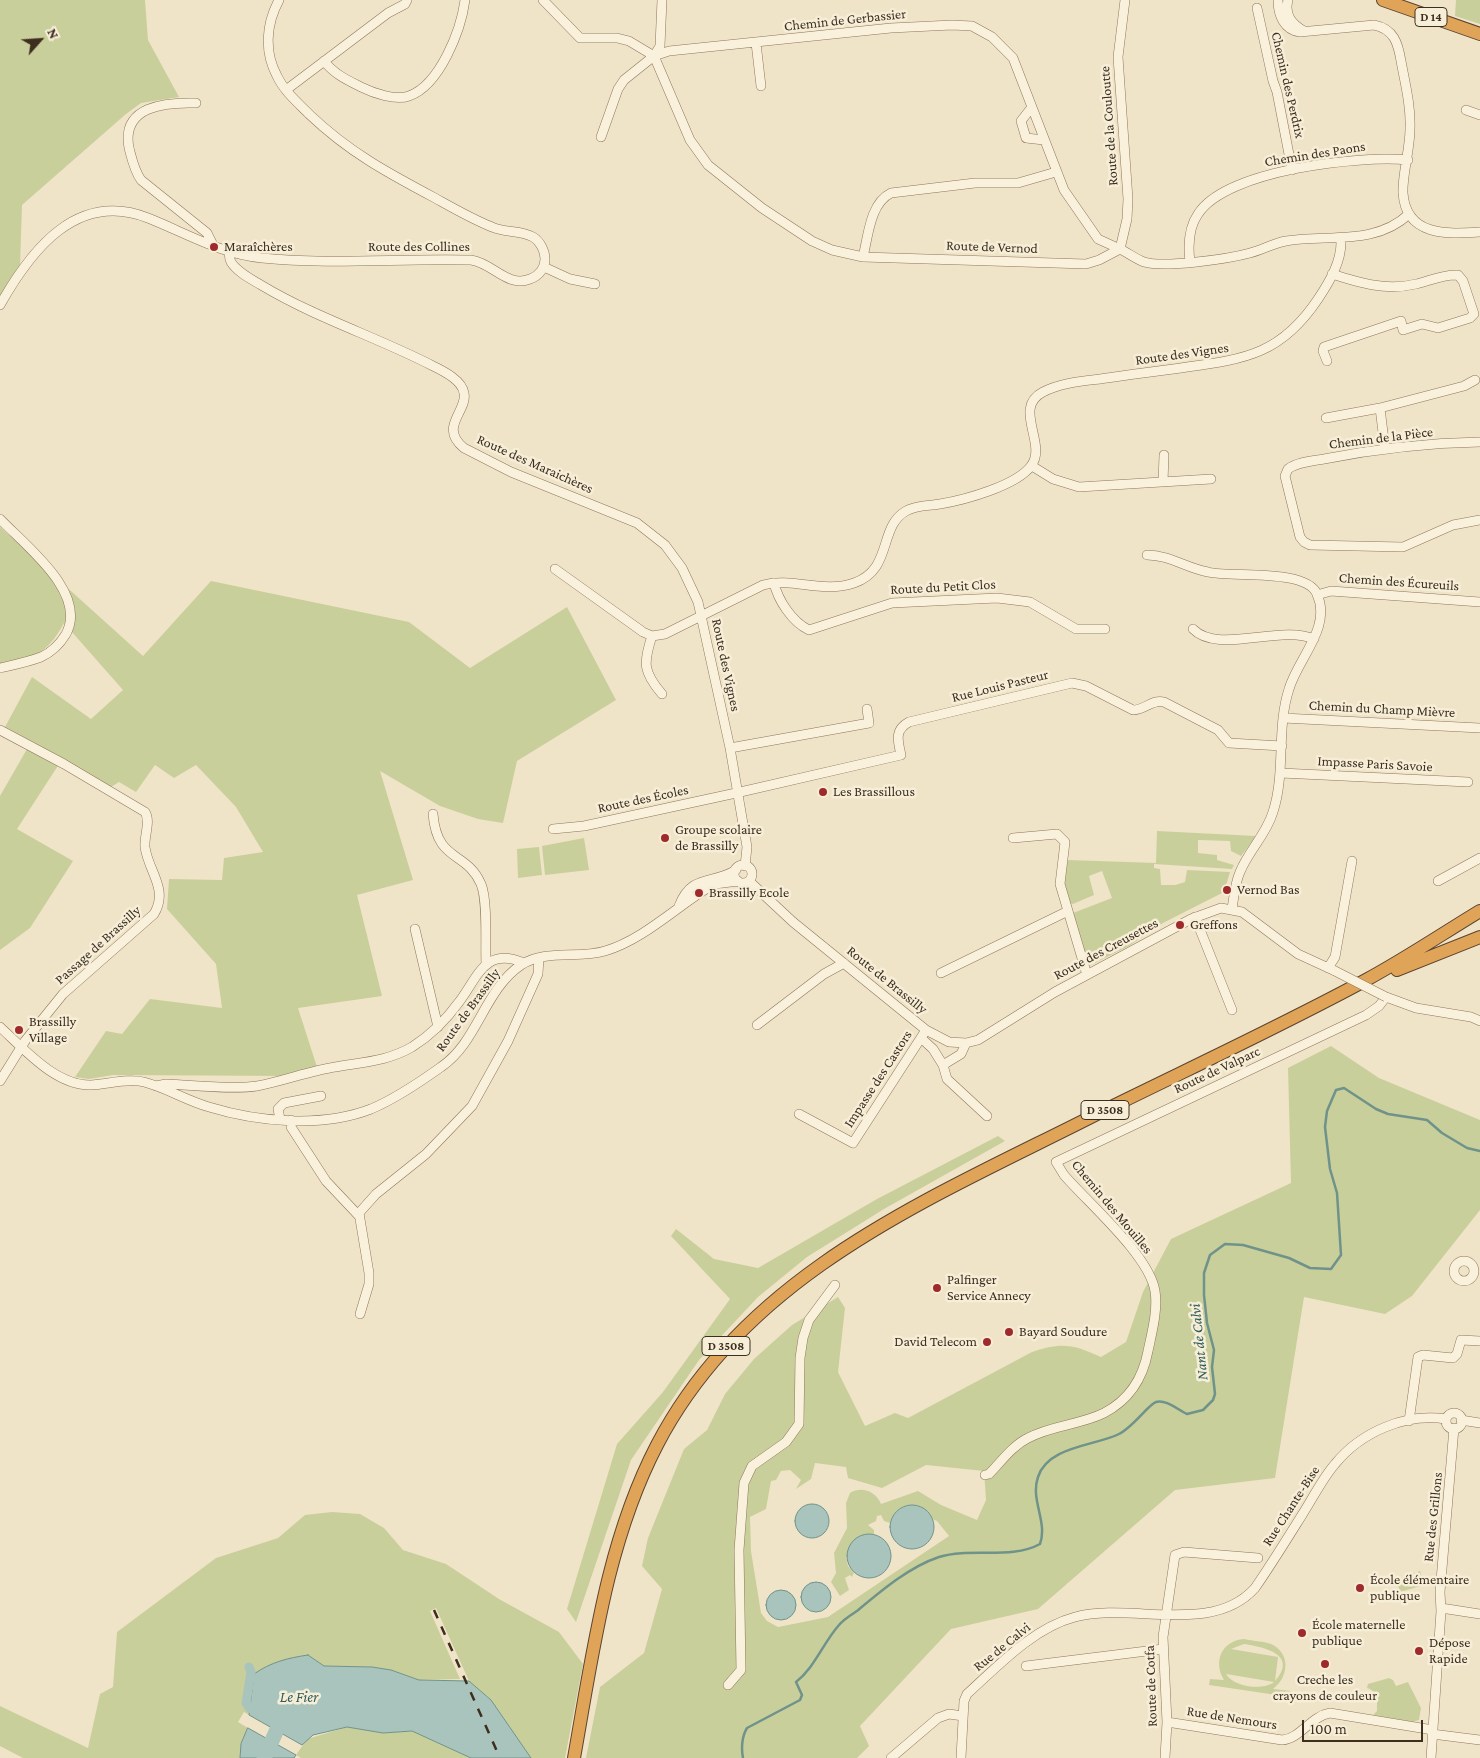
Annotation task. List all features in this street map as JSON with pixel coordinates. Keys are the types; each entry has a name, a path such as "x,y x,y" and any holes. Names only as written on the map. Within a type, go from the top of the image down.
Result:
{"highway":[{"name":"D 14","path":"1383,0 1480,34"},
{"name":"D 3508","path":"574,1758 608,1583 620,1539 644,1471 658,1443 697,1381 729,1342 766,1305 825,1260 905,1212 1339,994 1408,956 1480,912"},
{"path":"1339,994 1480,937"}],"street":[{"name":"Route des Collines","path":"0,305 30,259 49,237 71,221 89,215 112,212 138,215 214,247 274,259 471,260 485,264 514,281 532,279 544,267 544,252 533,237 492,227 368,162 313,118 286,90 276,76 268,48 269,24 279,0"},
{"path":"286,90 388,13 405,4 407,0"},
{"path":"324,61 336,73 372,92 399,97 412,96 443,65 460,20 465,0"},
{"path":"543,0 580,38 618,38 629,41 654,56"},
{"path":"601,138 618,89 624,80 654,56 662,35 662,0"},
{"name":"Route de la Couloutte","path":"1120,249 1127,219 1128,199 1118,57 1125,0"},
{"path":"1278,0 1279,13 1284,23 1292,30 1304,31 1370,24 1383,27 1392,35 1397,42 1409,105 1410,145 1403,192 1409,214 1423,227 1434,232 1480,232"},
{"path":"1288,0 1286,8 1290,19 1304,31"},
{"name":"Chemin des Perdrix","path":"1257,8 1272,81 1278,92 1292,170"},
{"name":"Chemin de Gerbassier","path":"654,56 669,51 891,28 972,26 992,37 1009,53 1016,65 1056,172 1072,204 1096,236 1120,249"},
{"path":"756,43 761,86"},
{"name":"Route de Vernod","path":"654,56 690,140 708,165 762,208 812,241 832,250 863,257 1086,264 1099,260 1120,249"},
{"path":"196,103 165,104 144,111 131,123 127,133 136,171 141,180 207,233 214,247"},
{"path":"1032,107 1021,121 1026,138 1044,140"},
{"path":"1466,110 1480,115"},
{"name":"Chemin des Paons","path":"1190,262 1189,245 1192,228 1198,213 1207,203 1261,176 1367,159 1408,160"},
{"path":"863,257 876,207 884,197 891,193 975,183 1018,183 1056,172"},
{"path":"1120,249 1145,262 1190,262 1248,254 1287,241 1341,238 1382,230 1403,220 1409,214"},
{"name":"Route des Vignes","path":"746,866 747,847 739,793 701,616 756,588 774,583 834,588 861,580 874,571 878,565 894,523 906,511 976,496 1018,476 1032,466 1036,450 1030,412 1034,400 1041,393 1058,386 1089,380 1229,362 1260,352 1288,332 1302,319 1332,274 1339,256 1341,238"},
{"name":"Route des Maraichères","path":"230,251 230,260 235,267 276,294 322,317 431,365 456,381 464,393 454,427 455,436 461,445 491,463 644,527 665,545 682,568 698,602 701,616"},
{"path":"544,267 570,278 595,284"},
{"path":"1327,361 1323,351 1324,347 1353,336 1400,321 1403,330 1422,324 1438,328 1470,318 1474,314 1464,281 1458,275 1414,285 1388,287 1367,286 1332,274"},
{"path":"1326,418 1380,408 1464,386 1475,380"},
{"path":"1380,408 1385,449"},
{"name":"Chemin de la Pièce","path":"1480,442 1385,449 1296,464 1288,469 1286,480 1294,516 1302,540 1307,544 1403,547 1453,526 1480,520"},
{"path":"1163,482 1164,455"},
{"path":"1032,466 1053,479 1079,487 1211,480"},
{"path":"0,519 59,581 68,597 71,613 66,632 52,650 32,660 0,668"},
{"path":"1147,555 1164,556 1190,567 1216,574 1292,579 1309,586 1318,595 1320,623 1314,639 1289,687 1283,718 1281,773 1273,814 1266,831 1240,872 1232,909 1249,916 1298,954 1386,997 1416,1008 1471,1017 1480,1021"},
{"path":"556,569 643,632 652,636 665,634 701,616"},
{"name":"Route du Petit Clos","path":"774,583 781,600 792,615 809,630 892,603 997,598 1030,602 1076,629 1105,629"},
{"name":"Chemin des Écureuils","path":"1318,595 1331,591 1480,602"},
{"path":"1193,629 1199,634 1218,640 1298,633 1314,639"},
{"path":"652,636 646,656 646,666 649,678 662,694"},
{"name":"Rue Louis Pasteur","path":"739,793 901,755 897,736 899,730 909,722 1072,683 1090,687 1133,710 1140,710 1155,701 1164,702 1218,730 1229,743 1282,746"},
{"path":"730,748 869,723 867,709"},
{"name":"Chemin du Champ Mièvre","path":"1283,718 1480,728"},
{"name":"Passage de Brassilly","path":"0,730 64,764 145,812 148,818 145,846 159,886 158,904 154,914 63,994 22,1047"},
{"name":"Impasse Paris Savoie","path":"1281,773 1468,782"},
{"name":"Route des Écoles","path":"553,829 584,826 739,793"},
{"path":"433,814 435,833 442,846 468,867 480,883 483,895 486,964"},
{"path":"1013,838 1058,834 1064,840 1066,845 1060,884 1087,975"},
{"path":"1438,881 1480,858"},
{"path":"1332,970 1352,861"},
{"name":"Route de Brassilly","path":"679,906 692,886 704,880 722,877 740,866 746,866"},
{"path":"746,866 752,873 749,881"},
{"path":"736,870 735,877 738,881"},
{"name":"Route de Brassilly","path":"0,1028 60,1076 73,1083 93,1085 136,1081 156,1086 211,1108 280,1119 326,1119 371,1109 442,1067 464,1044 502,983 524,963 539,958 592,954 612,949 632,938 710,886 749,881 793,922 844,963 924,1034 966,1043"},
{"name":"Route des Creusettes","path":"966,1043 981,1038 1055,992 1196,917 1221,908 1232,909"},
{"path":"941,974 1068,912"},
{"path":"1196,917 1232,1010"},
{"path":"415,929 438,1027"},
{"path":"156,1086 166,1084 255,1086 333,1067 386,1059 417,1044 438,1027 460,1001 476,974 486,964 510,958 524,963"},
{"path":"359,1216 368,1201 426,1154 472,1106 508,1041 538,974 539,958"},
{"path":"758,1025 824,974 844,963"},
{"name":"Route de Valparc","path":"1056,1162 1366,1016 1379,1006 1386,997"},
{"path":"924,1034 943,1065 947,1078 987,1116"},
{"name":"Impasse des Castors","path":"799,1114 853,1143 924,1034"},
{"path":"943,1065 961,1054 966,1043"},
{"path":"0,1081 22,1047"},
{"path":"280,1119 278,1109 284,1103 321,1096"},
{"path":"291,1120 290,1127 326,1181 359,1216 368,1256 369,1273 369,1284 360,1314"},
{"name":"Chemin des Mouilles","path":"985,1474 988,1474 1008,1453 1028,1438 1057,1427 1092,1418 1116,1406 1134,1387 1146,1366 1154,1314 1155,1291 1152,1280 1133,1250 1064,1175 1056,1162"},
{"path":"728,1685 741,1670 740,1550 744,1483 752,1466 786,1442 798,1424 800,1358 803,1338 809,1320 835,1285"},
{"path":"1409,1420 1418,1357 1423,1355 1453,1358 1457,1354 1461,1340 1480,1341"},
{"path":"1456,1413 1461,1420 1460,1426 1454,1428 1448,1426 1446,1419 1449,1415 1456,1413"},
{"name":"Rue Chante-Bise","path":"1166,1614 1213,1612 1228,1608 1242,1601 1259,1582 1335,1463 1352,1446 1387,1426 1409,1420 1436,1417 1446,1419"},
{"path":"1461,1420 1480,1423"},
{"name":"Rue des Grillons","path":"1432,1758 1432,1732 1441,1608 1440,1592 1454,1428"},
{"name":"Route de Cotfa","path":"1165,1758 1167,1722 1163,1649 1175,1555 1184,1552 1258,1558"},
{"path":"1441,1608 1480,1614"},
{"name":"Rue de Calvi","path":"962,1758 966,1694 1038,1634 1058,1623 1088,1614 1166,1614"},
{"path":"1026,1666 1163,1649"},
{"name":"Rue de Nemours","path":"1167,1722 1282,1740 1289,1738 1318,1717 1330,1713 1480,1740"},
{"path":"891,1758 938,1718 949,1714 964,1716"}],"green space":[{"path":"0,0 145,0 148,40 179,97 141,103 22,205 20,266 0,300"},
{"path":"1456,0 1480,0 1480,24 1455,16"},
{"path":"0,527 143,656 211,581 409,622 470,668 567,607 616,700 517,761 503,823 478,819 440,806 380,771 413,880 357,895 382,996 298,1008 317,1067 290,1076 113,1075 89,1079 75,1077 106,1031 122,1034 150,999 222,1008 216,964 167,909 169,879 222,880 224,858 263,852 236,807 196,765 174,778 155,765 136,792 119,782 111,787 61,761 17,829 73,861 30,928 0,950 0,796 31,742 5,727 32,677 91,719 123,690 64,623 45,649 23,659 0,664"},
{"path":"1157,831 1256,836 1241,856 1231,851 1230,841 1198,840 1198,853 1217,855 1217,860 1234,865 1232,869 1154,864 1154,868 1160,869 1161,885 1175,885 1185,882 1187,870 1230,872 1224,892 1163,923 1129,946 1089,966 1073,913 1112,898 1102,871 1089,876 1094,895 1073,904 1069,903 1063,886 1068,860 1156,863"},
{"path":"584,838 589,870 545,875 542,846"},
{"path":"539,847 542,875 518,878 517,849"},
{"path":"1331,1046 1379,1078 1480,1120 1480,1210 1412,1296 1385,1314 1304,1297 1275,1478 1175,1490 1038,1609 951,1629 860,1726 869,1746 857,1758 586,1758 600,1687 644,1653 662,1589 642,1566 648,1538 684,1449 707,1430 725,1394 754,1359 792,1325 838,1297 845,1308 838,1372 865,1426 895,1413 908,1418 1032,1352 1042,1349 1059,1346 1075,1347 1101,1357 1126,1342 1143,1292 1171,1239 1291,1183 1288,1068","holes":["815,1463 846,1467 848,1478 882,1488 926,1465 984,1471 986,1500 977,1520 941,1505 918,1491 881,1504 876,1496 868,1491 859,1490 850,1493 846,1503 847,1528 834,1553 836,1573 831,1582 840,1596 849,1590 845,1578 850,1575 852,1577 854,1573 848,1566 846,1556 869,1534 874,1535 874,1530 868,1525 876,1521 877,1516 881,1515 884,1521 890,1523 893,1515 898,1510 910,1505 917,1506 929,1513 949,1536 828,1617 778,1627 767,1621 761,1613 751,1551 750,1517 766,1509 771,1481 776,1480 781,1471 790,1470 801,1480 796,1489 811,1479"]},
{"path":"998,1136 1005,1141 884,1209 807,1257 758,1297 699,1360 631,1460 576,1622 567,1609 617,1444 663,1392 730,1299 671,1236 676,1229 714,1259 758,1268 877,1199"},
{"path":"332,1512 360,1514 384,1528 403,1550 446,1564 499,1599 559,1632 583,1664 565,1758 531,1758 491,1700 469,1681 436,1608 430,1611 460,1679 419,1680 391,1670 372,1667 324,1666 308,1655 250,1700 249,1715 244,1712 238,1722 248,1728 241,1744 240,1758 23,1758 0,1746 0,1706 88,1748 100,1694 113,1687 117,1632 216,1558 278,1538 305,1515"},
{"path":"1420,1571 1424,1585 1400,1592 1396,1579"},
{"path":"1244,1639 1271,1644 1282,1653 1286,1665 1285,1672 1273,1689 1291,1691 1290,1697 1209,1685 1210,1679 1224,1680 1219,1660 1225,1648 1236,1641","holes":["1244,1644 1268,1650 1281,1658 1283,1664 1281,1672 1275,1681 1278,1657 1231,1649","1226,1674 1274,1682 1263,1686 1248,1686 1235,1682"]},
{"path":"1389,1678 1393,1680 1396,1686 1408,1682 1421,1708 1419,1720 1413,1722 1373,1715 1377,1711 1377,1700 1374,1692 1367,1688 1368,1684"},
{"path":"347,1727 383,1733 412,1731 471,1758 301,1758 296,1755 307,1739"}],"water":[{"path":"812,1504 824,1509 829,1521 824,1533 812,1538 800,1533 795,1521 800,1509"},
{"path":"916,1505 928,1511 933,1518 933,1536 928,1543 921,1548 908,1549 900,1546 893,1539 890,1523 893,1515 900,1508"},
{"path":"873,1534 885,1540 890,1547 890,1565 885,1572 878,1577 865,1578 857,1575 850,1568 847,1552 850,1544 857,1537"},
{"path":"816,1582 827,1586 831,1597 827,1608 816,1612 805,1608 801,1597 805,1586"},
{"path":"781,1590 792,1594 796,1605 792,1616 781,1620 770,1616 766,1605 770,1594"},
{"name":"Le Fier","path":"308,1655 324,1666 372,1667 391,1670 419,1680 469,1681 491,1700 531,1758 471,1758 412,1731 383,1733 347,1727 313,1735 302,1745 249,1715 254,1674 280,1661"},
{"name":"Le Fier","path":"248,1728 296,1755 294,1758 240,1758 241,1744"}],"waterway":[{"name":"Nant de Calvi","path":"743,1758 742,1742 747,1728 800,1700 802,1695 796,1682 814,1662 833,1632 845,1619 896,1580 928,1561 939,1557 964,1553 1004,1553 1029,1549 1040,1544 1042,1527 1036,1486 1043,1467 1052,1459 1073,1448 1119,1434 1156,1402 1168,1403 1187,1414 1203,1410 1213,1400 1215,1394 1212,1367 1214,1350 1207,1323 1204,1295 1204,1273 1210,1255 1225,1244 1243,1245 1289,1258 1310,1268 1331,1269 1341,1255 1337,1193 1330,1169 1325,1127 1327,1111 1336,1090 1344,1088 1376,1109 1388,1114 1427,1120 1442,1133 1467,1148 1480,1151"},
{"path":"249,1667 251,1672 246,1703 249,1708 260,1712"},
{"name":"Le Fier","path":"264,1758 281,1721 287,1714"}],"railway":[{"path":"434,1610 500,1758"}],"place":[{"name":"Maraîchères","path":"214,247"},
{"name":"Les Brassillous","path":"823,792"},
{"name":"Groupe scolaire de Brassilly","path":"665,838"},
{"name":"Vernod Bas","path":"1227,890"},
{"name":"Brassilly Ecole","path":"699,893"},
{"name":"Greffons","path":"1180,925"},
{"name":"Brassilly Village","path":"19,1030"},
{"name":"Palfinger Service Annecy","path":"937,1288"},
{"name":"Bayard Soudure","path":"1009,1332"},
{"name":"David Telecom","path":"987,1342"},
{"name":"École élémentaire publique","path":"1360,1588"},
{"name":"École maternelle publique","path":"1302,1633"},
{"name":"Dépose Rapide","path":"1419,1651"},
{"name":"Creche les crayons de couleur","path":"1325,1664"}]}
